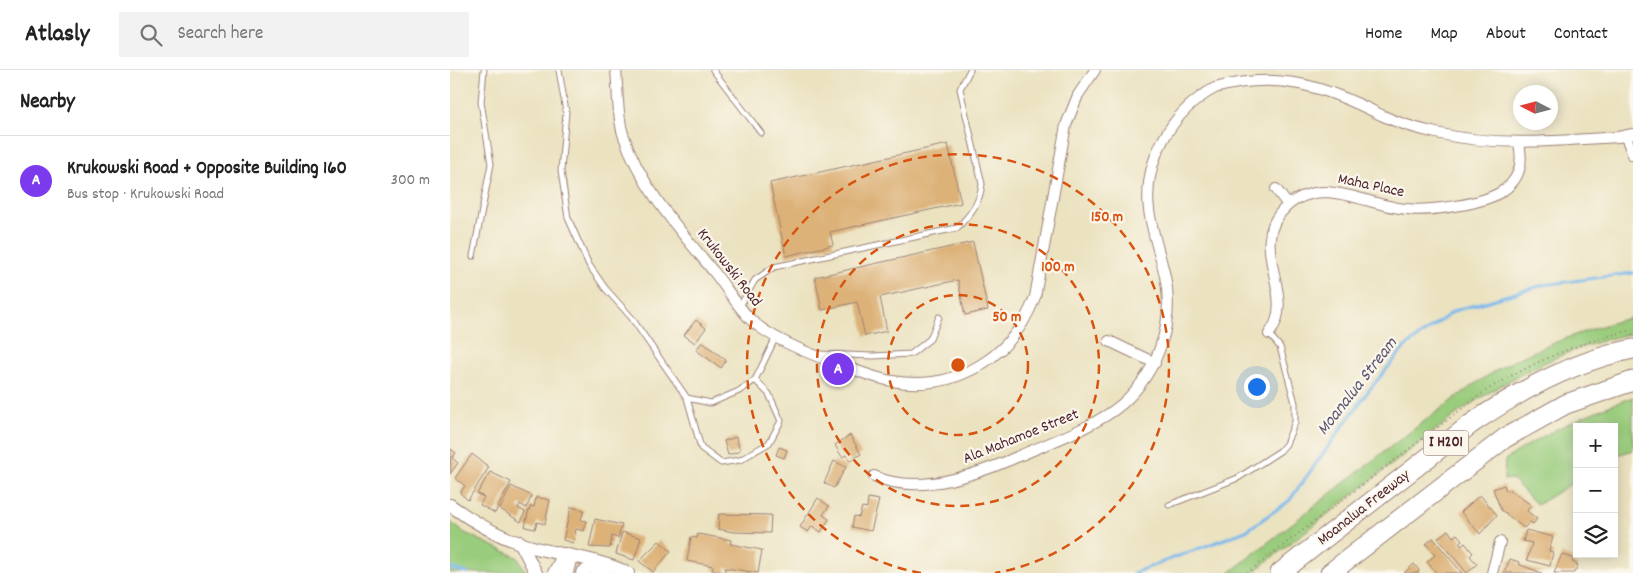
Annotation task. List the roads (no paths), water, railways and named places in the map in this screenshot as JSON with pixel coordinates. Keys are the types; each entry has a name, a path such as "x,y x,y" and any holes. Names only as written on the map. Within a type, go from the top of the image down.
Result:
{"highway":[{"name":"Moanalua Freeway","path":"1280,573 1471,424 1500,404 1529,387 1578,366 1633,349"},
{"name":"Moanalua Freeway","path":"1330,573 1505,438 1566,404 1633,380"}],"street":[{"name":"Krukowski Road","path":"616,70 622,132 649,191 751,320 808,353 865,374 892,381 914,383 937,381 960,375 982,365 1004,348 1025,322 1035,297 1066,125 1078,94 1095,70"},
{"name":"Ala Mahamoe Street","path":"874,476 888,482 928,482 959,478 992,468 1103,418 1129,397 1155,363 1166,327 1165,275 1149,212 1151,174 1156,156 1170,127 1186,109 1216,87 1251,76 1285,73 1331,87 1384,116 1434,133 1519,144 1629,135"},
{"path":"1629,135 1633,155"},
{"name":"Maha Place","path":"1268,334 1276,323 1279,309 1269,241 1273,225 1288,205 1302,196 1324,192 1414,210 1485,201 1500,193 1515,175 1521,154 1519,144"},
{"path":"1276,189 1288,205"},
{"path":"1109,341 1155,363"},
{"path":"450,505 491,530 520,542 623,570"},
{"path":"520,542 536,573"},
{"path":"1492,573 1500,542"},
{"path":"561,571 568,555"},
{"path":"582,573 596,567 623,570"}],"lane":[{"path":"473,256 491,164 481,102 484,70"},
{"path":"559,70 566,112 561,171 568,218 589,265 604,288 631,317 687,398 701,448 721,463 740,460 770,443 781,421 769,394 755,380"},
{"path":"712,70 761,133"},
{"path":"740,306 755,280 774,267 957,228 970,215 980,198 982,184 960,89 970,70"},
{"path":"808,353 873,356 911,354 930,339 939,317"},
{"path":"1169,505 1238,478 1280,451 1286,444 1295,422 1295,403 1280,347 1268,334"},
{"path":"687,398 711,404 739,391 755,380 777,336"}],"waterway":[{"name":"Moanalua Stream","path":"1133,573 1246,531 1289,501 1369,390 1405,347 1454,311 1543,285 1633,273"},
{"name":"Moanalua Stream","path":"450,568 467,573"}],"place":[{"name":"Krukowski Road + Opposite Building 160","path":"838,369"}]}
